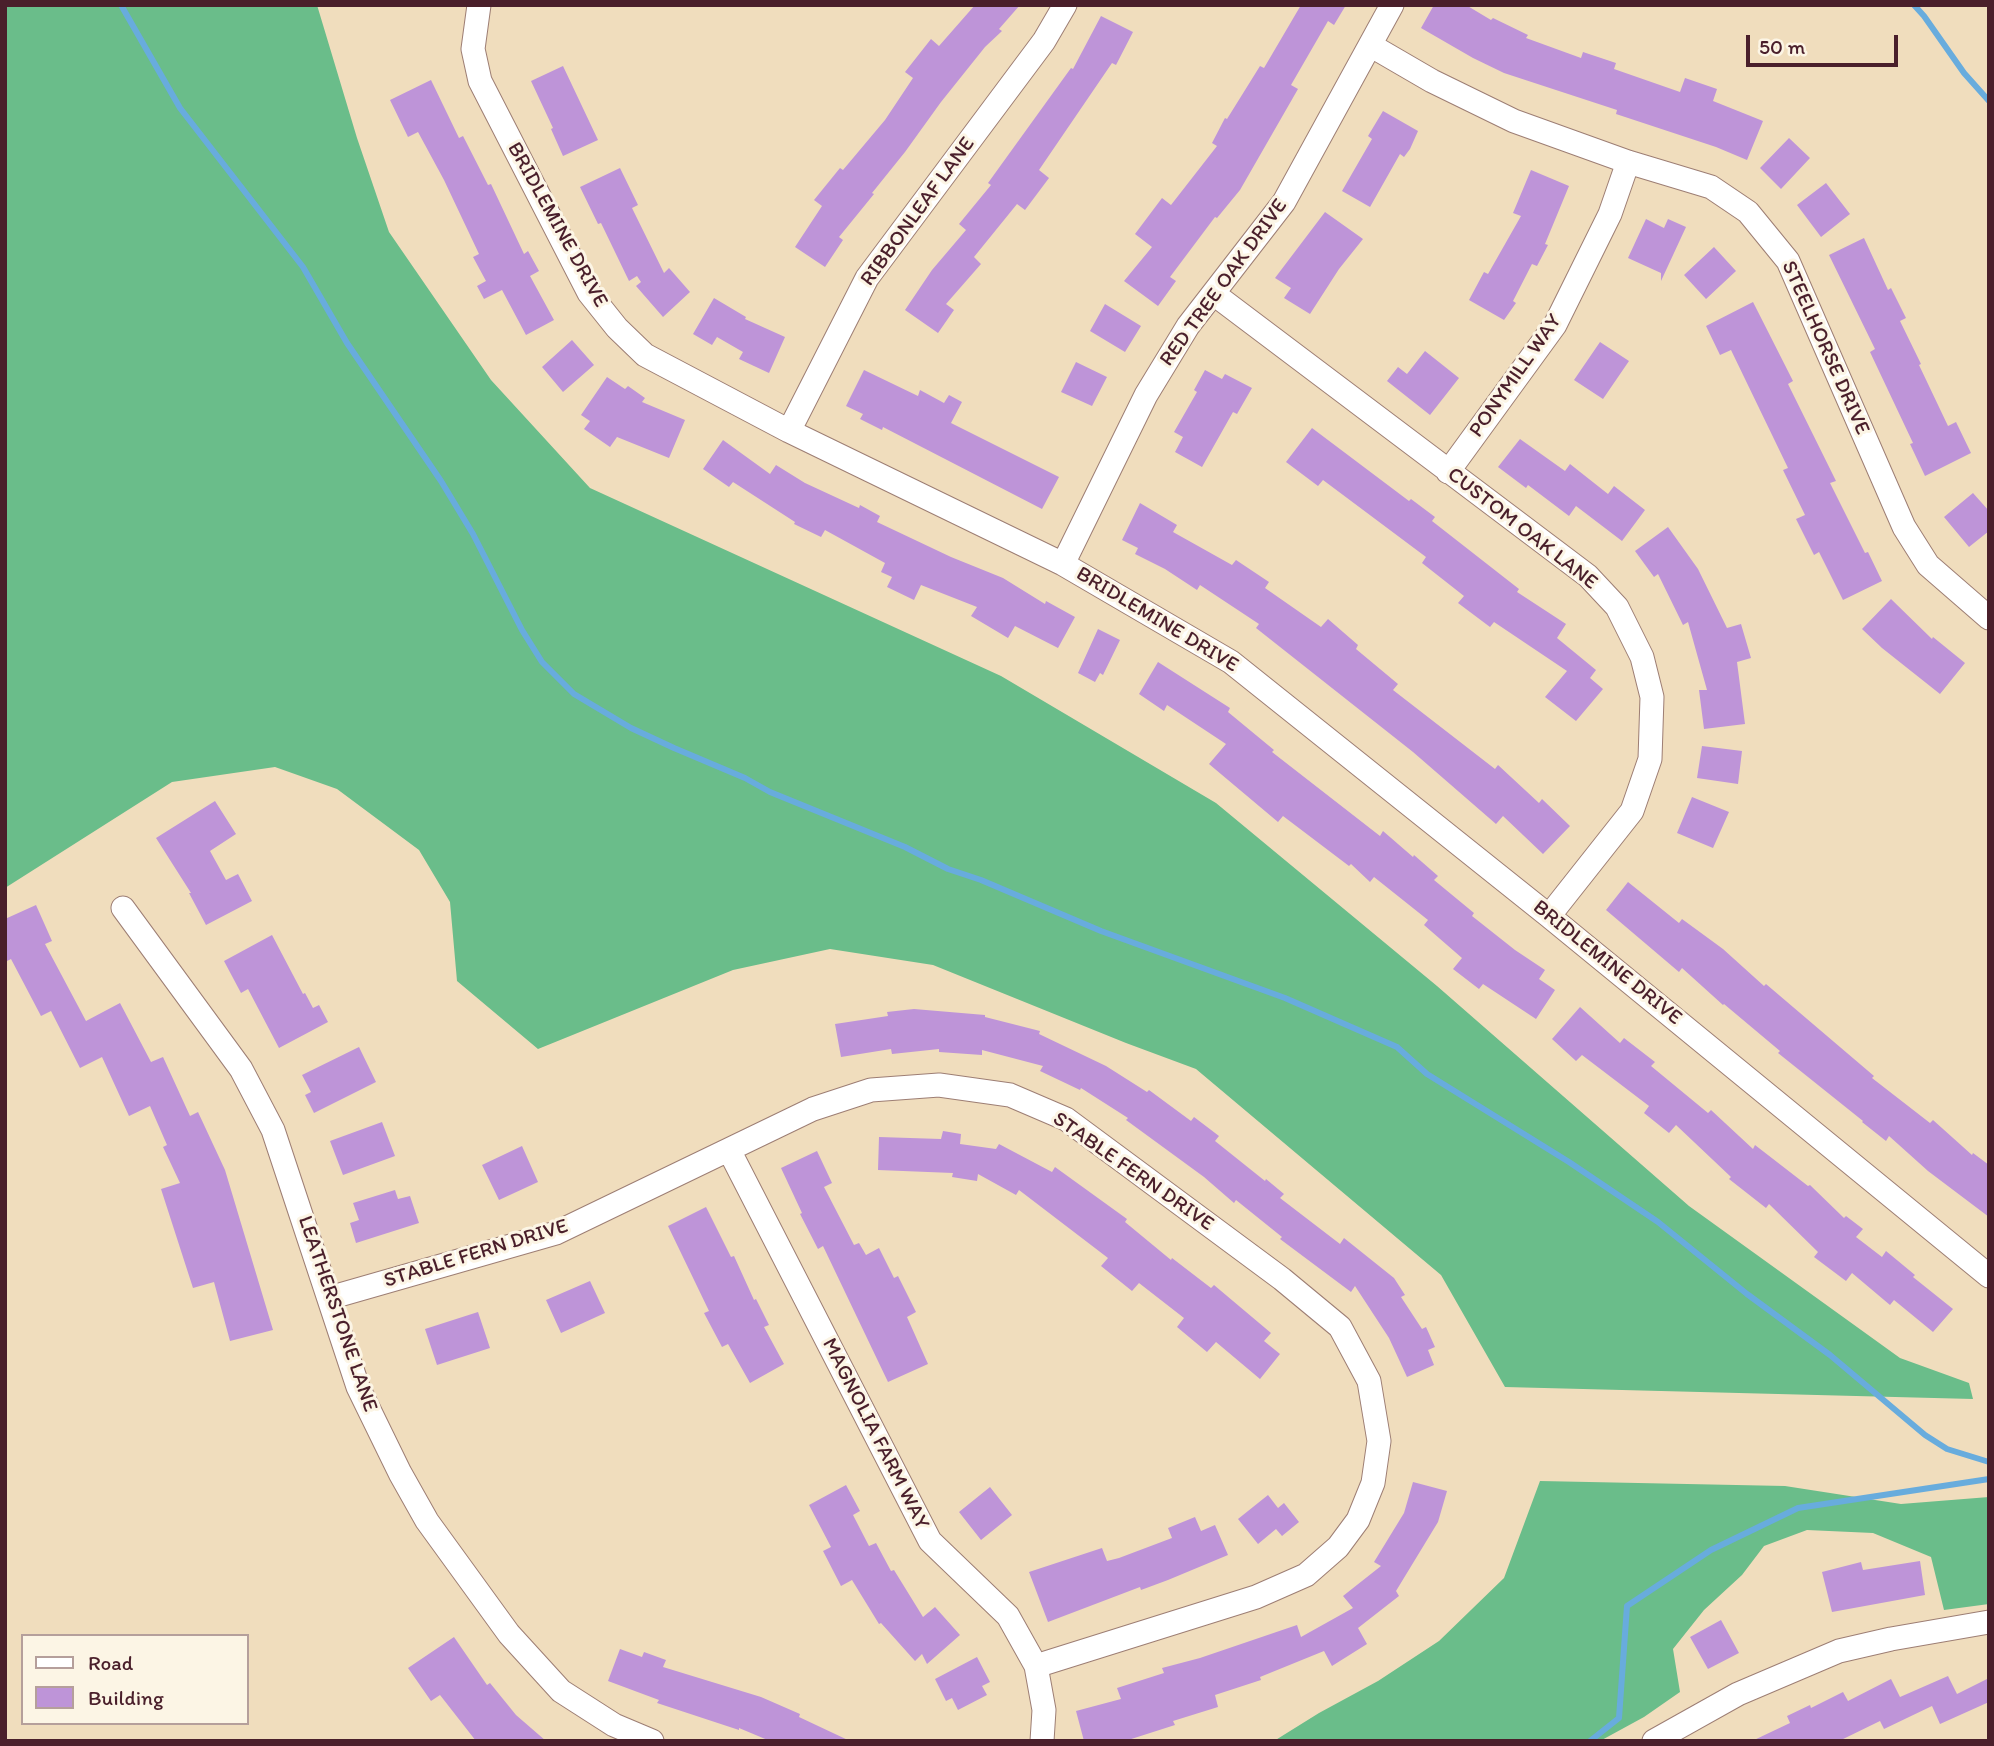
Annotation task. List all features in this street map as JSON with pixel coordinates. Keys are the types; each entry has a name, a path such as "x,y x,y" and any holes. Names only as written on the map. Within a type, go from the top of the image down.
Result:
{"street":[{"name":"BRIDLEMINE DRIVE","path":"479,5 473,49 480,81 589,293 617,328 645,355 789,431 1063,565 1231,662 1549,915 1989,1276"},
{"name":"RIBBONLEAF LANE","path":"789,431 867,278 1044,41 1065,5"},
{"name":"RED TREE OAK DRIVE","path":"1063,565 1146,395 1188,326 1284,202 1392,5"},
{"name":"STEELHORSE DRIVE","path":"1370,45 1432,81 1514,121 1628,162 1711,187 1748,212 1788,261 1904,527 1928,565 1989,618"},
{"name":"PONYMILL WAY","path":"1448,472 1555,325 1610,214 1628,162"},
{"name":"CUSTOM OAK LANE","path":"1214,294 1588,576 1616,607 1642,657 1652,697 1650,759 1632,811 1549,915"},
{"name":"LEATHERSTONE LANE","path":"123,908 241,1069 273,1130 358,1387 428,1521 509,1634 561,1691 614,1725 652,1741"},
{"name":"STABLE FERN DRIVE","path":"329,1298 556,1233 814,1108 871,1090 939,1085 1010,1095 1066,1119 1282,1279 1340,1328 1369,1381 1379,1441 1373,1483 1358,1520 1338,1547 1306,1575 1256,1597 1036,1666"},
{"name":"MAGNOLIA FARM WAY","path":"729,1150 930,1541 1008,1616 1036,1666 1044,1710 1042,1741"},
{"path":"1654,1741 1738,1693 1839,1651 1989,1622"}],"green space":[{"path":"5,5 317,5 389,232 491,380 590,488 1001,676 1216,803 1437,986 1689,1206 1900,1358 1969,1383 1973,1399 1505,1387 1441,1275 1196,1069 933,965 830,949 733,970 538,1049 457,981 450,902 419,850 337,789 275,767 172,782 5,888"},
{"path":"1540,1481 1785,1486 1901,1504 1989,1497 1989,1604 1944,1610 1931,1557 1873,1533 1807,1530 1764,1546 1742,1575 1704,1610 1673,1649 1680,1692 1644,1717 1600,1741 1274,1741 1378,1681 1439,1641 1504,1578"}],"building":[{"path":"975,5 1020,5 999,29 1002,31 985,47 941,102 839,237 843,240 825,267 795,247 822,206 814,200 885,120 913,78 905,72 931,39 939,46"},
{"path":"1301,5 1346,5 1334,25 1328,21 1291,85 1298,89 1240,190 1217,218 1215,217 1170,277 1176,281 1158,306 1124,281 1152,247 1135,234 1162,198 1171,205 1217,146 1212,143 1225,118 1227,119 1260,66 1264,68"},
{"path":"1434,5 1466,5 1491,20 1493,18 1528,35 1526,38 1581,58 1583,52 1616,63 1614,69 1680,92 1685,78 1717,89 1713,101 1763,121 1747,160 1616,114 1617,110 1504,73 1473,58 1421,28"},
{"path":"1101,16 1133,32 1116,65 1112,63 1039,170 1049,178 1025,210 1017,204 974,257 981,264 946,304 954,310 938,333 905,310 932,270 966,230 959,224 991,185 988,183 1071,68 1073,69"},
{"path":"563,66 598,140 563,156 531,81"},
{"path":"431,80 459,138 463,136 488,185 491,184 524,254 528,251 539,271 530,276 554,320 526,335 502,290 484,299 477,286 486,281 473,257 479,254 418,132 408,137 390,100"},
{"path":"1383,111 1418,131 1404,157 1400,154 1370,207 1342,191 1372,139 1368,136"},
{"path":"1789,138 1810,158 1781,189 1760,168"},
{"path":"620,168 638,205 632,208 664,273 669,268 690,292 663,317 636,286 641,282 637,276 629,281 580,187"},
{"path":"1531,170 1569,186 1545,244 1548,245 1537,266 1532,264 1513,301 1516,303 1504,320 1469,300 1484,272 1488,274 1521,216 1513,213"},
{"path":"1826,183 1850,214 1821,237 1797,205"},
{"path":"1325,212 1363,239 1339,269 1310,314 1284,298 1291,288 1275,278"},
{"path":"1646,219 1664,228 1668,219 1686,227 1661,281 1661,273 1628,258"},
{"path":"1864,238 1888,290 1891,288 1906,318 1900,321 1948,426 1956,422 1971,453 1925,476 1910,444 1913,443 1870,352 1875,349 1829,255"},
{"path":"1714,247 1736,271 1706,299 1684,275"},
{"path":"714,298 746,317 745,319 785,337 769,373 739,359 743,352 717,337 712,345 693,334"},
{"path":"1753,302 1793,381 1788,384 1836,481 1830,483 1882,581 1843,600 1819,552 1814,555 1796,519 1805,515 1783,470 1788,468 1731,350 1720,355 1706,326"},
{"path":"1105,304 1141,326 1125,352 1090,331"},
{"path":"572,340 594,365 563,392 542,367"},
{"path":"1600,342 1629,361 1603,399 1574,380"},
{"path":"1425,351 1459,378 1430,415 1387,381 1398,367 1407,374"},
{"path":"1076,362 1107,377 1092,406 1061,392"},
{"path":"864,370 918,396 920,390 944,403 949,395 962,402 951,423 1059,477 1042,509 883,427 882,430 860,419 863,414 846,406"},
{"path":"1205,370 1222,379 1225,374 1252,388 1237,414 1233,412 1202,467 1175,452 1183,437 1174,432 1197,392 1194,390"},
{"path":"607,377 625,389 628,386 645,398 642,402 685,420 669,458 617,437 610,447 584,429 590,421 581,415"},
{"path":"1312,428 1409,501 1411,499 1435,517 1432,521 1519,589 1517,592 1566,624 1557,638 1596,670 1590,678 1603,689 1576,721 1545,697 1567,671 1494,622 1490,627 1458,603 1464,596 1422,563 1426,557 1323,480 1318,486 1286,462"},
{"path":"1520,439 1565,471 1570,464 1608,494 1614,486 1645,510 1622,541 1576,506 1569,516 1528,485 1526,488 1498,467"},
{"path":"723,440 770,474 776,465 805,483 880,516 877,522 1003,578 1045,604 1046,601 1075,617 1058,648 1015,626 1008,638 971,616 977,607 921,585 914,600 887,587 892,577 881,572 885,563 825,530 821,537 794,524 795,522 733,482 729,487 703,469"},
{"path":"1973,493 1989,511 1989,531 1969,547 1944,517"},
{"path":"1140,503 1177,525 1173,532 1232,565 1236,560 1269,582 1265,588 1321,627 1328,619 1358,645 1356,649 1398,684 1393,690 1495,769 1498,765 1539,803 1542,799 1570,826 1543,854 1503,816 1496,824 1413,752 1256,628 1259,624 1200,585 1197,590 1135,554 1138,548 1122,540"},
{"path":"1668,527 1698,569 1727,628 1741,624 1751,658 1737,662 1745,724 1704,729 1699,690 1707,690 1688,622 1683,625 1658,574 1654,577 1635,551"},
{"path":"1891,599 1932,639 1933,637 1965,663 1940,694 1862,629"},
{"path":"1098,629 1120,640 1103,675 1100,673 1095,682 1078,673"},
{"path":"1158,662 1230,708 1228,712 1274,750 1272,752 1380,836 1383,831 1413,857 1414,855 1438,876 1434,880 1474,913 1472,916 1545,970 1539,979 1555,990 1536,1019 1483,984 1479,989 1453,969 1462,958 1424,925 1428,920 1374,877 1370,882 1351,864 1349,866 1283,816 1278,822 1209,764 1226,744 1167,705 1164,711 1139,694"},
{"path":"1702,746 1742,751 1738,784 1697,778"},
{"path":"1692,797 1729,812 1713,848 1677,833"},
{"path":"215,801 236,834 210,851 226,880 238,874 252,901 206,925 191,893 156,838"},
{"path":"1628,882 1679,923 1682,919 1723,949 1874,1076 1872,1078 1930,1123 1933,1120 1972,1155 1973,1153 1989,1165 1989,1217 1928,1171 1889,1136 1886,1141 1862,1122 1778,1053 1780,1051 1682,968 1679,972 1606,910"},
{"path":"36,905 52,941 45,944 86,1021 120,1003 151,1062 163,1057 190,1116 198,1112 225,1170 273,1330 230,1341 214,1282 193,1288 161,1189 180,1183 163,1147 167,1145 150,1106 129,1116 102,1057 80,1068 51,1011 41,1016 11,959 5,962 5,919"},
{"path":"272,935 303,994 305,993 313,1008 319,1005 328,1022 279,1048 248,989 241,993 224,961"},
{"path":"1580,1007 1620,1043 1624,1038 1655,1062 1651,1066 1708,1113 1711,1110 1753,1149 1755,1145 1810,1185 1844,1218 1846,1216 1863,1229 1856,1237 1882,1257 1886,1251 1953,1309 1933,1332 1894,1300 1890,1305 1852,1273 1846,1281 1814,1257 1818,1252 1769,1204 1766,1208 1729,1179 1731,1177 1676,1125 1669,1133 1644,1113 1649,1106 1582,1055 1576,1061 1552,1039"},
{"path":"914,1009 985,1015 1040,1031 1039,1034 1106,1066 1147,1092 1149,1090 1191,1121 1194,1117 1219,1136 1215,1141 1284,1194 1280,1198 1340,1244 1344,1238 1394,1278 1405,1295 1401,1297 1422,1329 1426,1327 1435,1347 1428,1350 1434,1365 1407,1377 1389,1338 1355,1286 1351,1292 1280,1239 1282,1237 1236,1200 1234,1203 1204,1177 1126,1120 1128,1118 1081,1088 1080,1090 1040,1071 1043,1066 982,1050 982,1055 939,1052 939,1049 892,1054 891,1049 841,1057 835,1024"},
{"path":"359,1047 376,1082 314,1113 305,1095 311,1092 302,1075"},
{"path":"382,1122 395,1156 343,1175 330,1141"},
{"path":"943,1131 961,1134 960,1144 996,1149 999,1144 1052,1172 1055,1167 1127,1219 1125,1222 1171,1260 1172,1258 1211,1288 1214,1285 1271,1333 1264,1341 1280,1354 1260,1379 1216,1342 1207,1352 1177,1327 1184,1318 1139,1283 1132,1291 1101,1266 1108,1258 1019,1190 1016,1195 978,1174 977,1181 952,1177 953,1173 878,1170 879,1137 941,1139"},
{"path":"522,1146 538,1182 499,1200 482,1165"},
{"path":"817,1151 832,1183 824,1187 854,1245 859,1243 866,1255 879,1248 894,1278 898,1276 916,1312 907,1317 928,1364 888,1382 823,1246 818,1249 800,1214 802,1213 781,1168"},
{"path":"395,1190 398,1199 410,1196 419,1223 356,1243 350,1223 359,1220 353,1203"},
{"path":"706,1207 769,1325 764,1327 784,1364 750,1383 728,1344 722,1347 704,1313 709,1311 668,1226"},
{"path":"590,1281 605,1313 561,1333 546,1300"},
{"path":"478,1312 490,1348 437,1365 425,1329"},
{"path":"1413,1482 1447,1491 1438,1522 1396,1591 1399,1596 1358,1628 1367,1644 1332,1666 1324,1651 1260,1677 1261,1680 1215,1695 1218,1707 1173,1721 1175,1725 1125,1741 1084,1741 1076,1711 1121,1699 1117,1688 1164,1673 1162,1668 1297,1625 1301,1637 1353,1608 1343,1596 1381,1566 1374,1562 1404,1513"},
{"path":"846,1485 860,1511 853,1515 869,1546 876,1543 891,1571 894,1570 923,1617 935,1607 960,1635 927,1664 922,1654 915,1661 881,1623 879,1624 852,1580 841,1586 823,1551 831,1547 809,1505"},
{"path":"990,1487 1012,1515 981,1540 959,1512"},
{"path":"1268,1495 1278,1508 1284,1503 1299,1522 1282,1536 1276,1529 1258,1544 1238,1519"},
{"path":"1195,1517 1201,1531 1215,1525 1228,1555 1168,1580 1141,1590 1140,1587 1048,1622 1029,1572 1102,1548 1107,1561 1119,1558 1172,1538 1168,1528"},
{"path":"1920,1561 1925,1595 1832,1612 1822,1572 1861,1562 1863,1570"},
{"path":"1721,1620 1739,1653 1708,1669 1690,1637"},
{"path":"454,1637 487,1685 490,1683 516,1715 546,1741 476,1741 440,1695 431,1701 408,1668"},
{"path":"620,1649 642,1657 644,1652 666,1660 663,1667 761,1697 850,1741 770,1741 739,1728 657,1703 659,1700 608,1681"},
{"path":"977,1657 990,1682 982,1686 987,1695 958,1710 952,1698 946,1701 935,1679"},
{"path":"1948,1676 1957,1694 1989,1678 1989,1702 1940,1724 1932,1706 1884,1729 1880,1721 1839,1741 1752,1741 1790,1723 1787,1716 1810,1705 1811,1708 1843,1692 1848,1701 1891,1679 1900,1697"}],"waterway":[{"path":"121,5 180,108 303,267 347,343 441,481 473,534 522,630 542,662 574,694 631,728 745,778 770,792 905,847 948,869 981,880 1101,931 1285,998 1397,1047 1427,1074 1569,1162 1658,1222 1747,1294 1830,1355 1925,1435 1947,1449 1989,1462"},
{"path":"1914,5 1964,73 1989,101"},
{"path":"1590,1741 1619,1718 1627,1606 1711,1550 1798,1508 1989,1479"}]}
